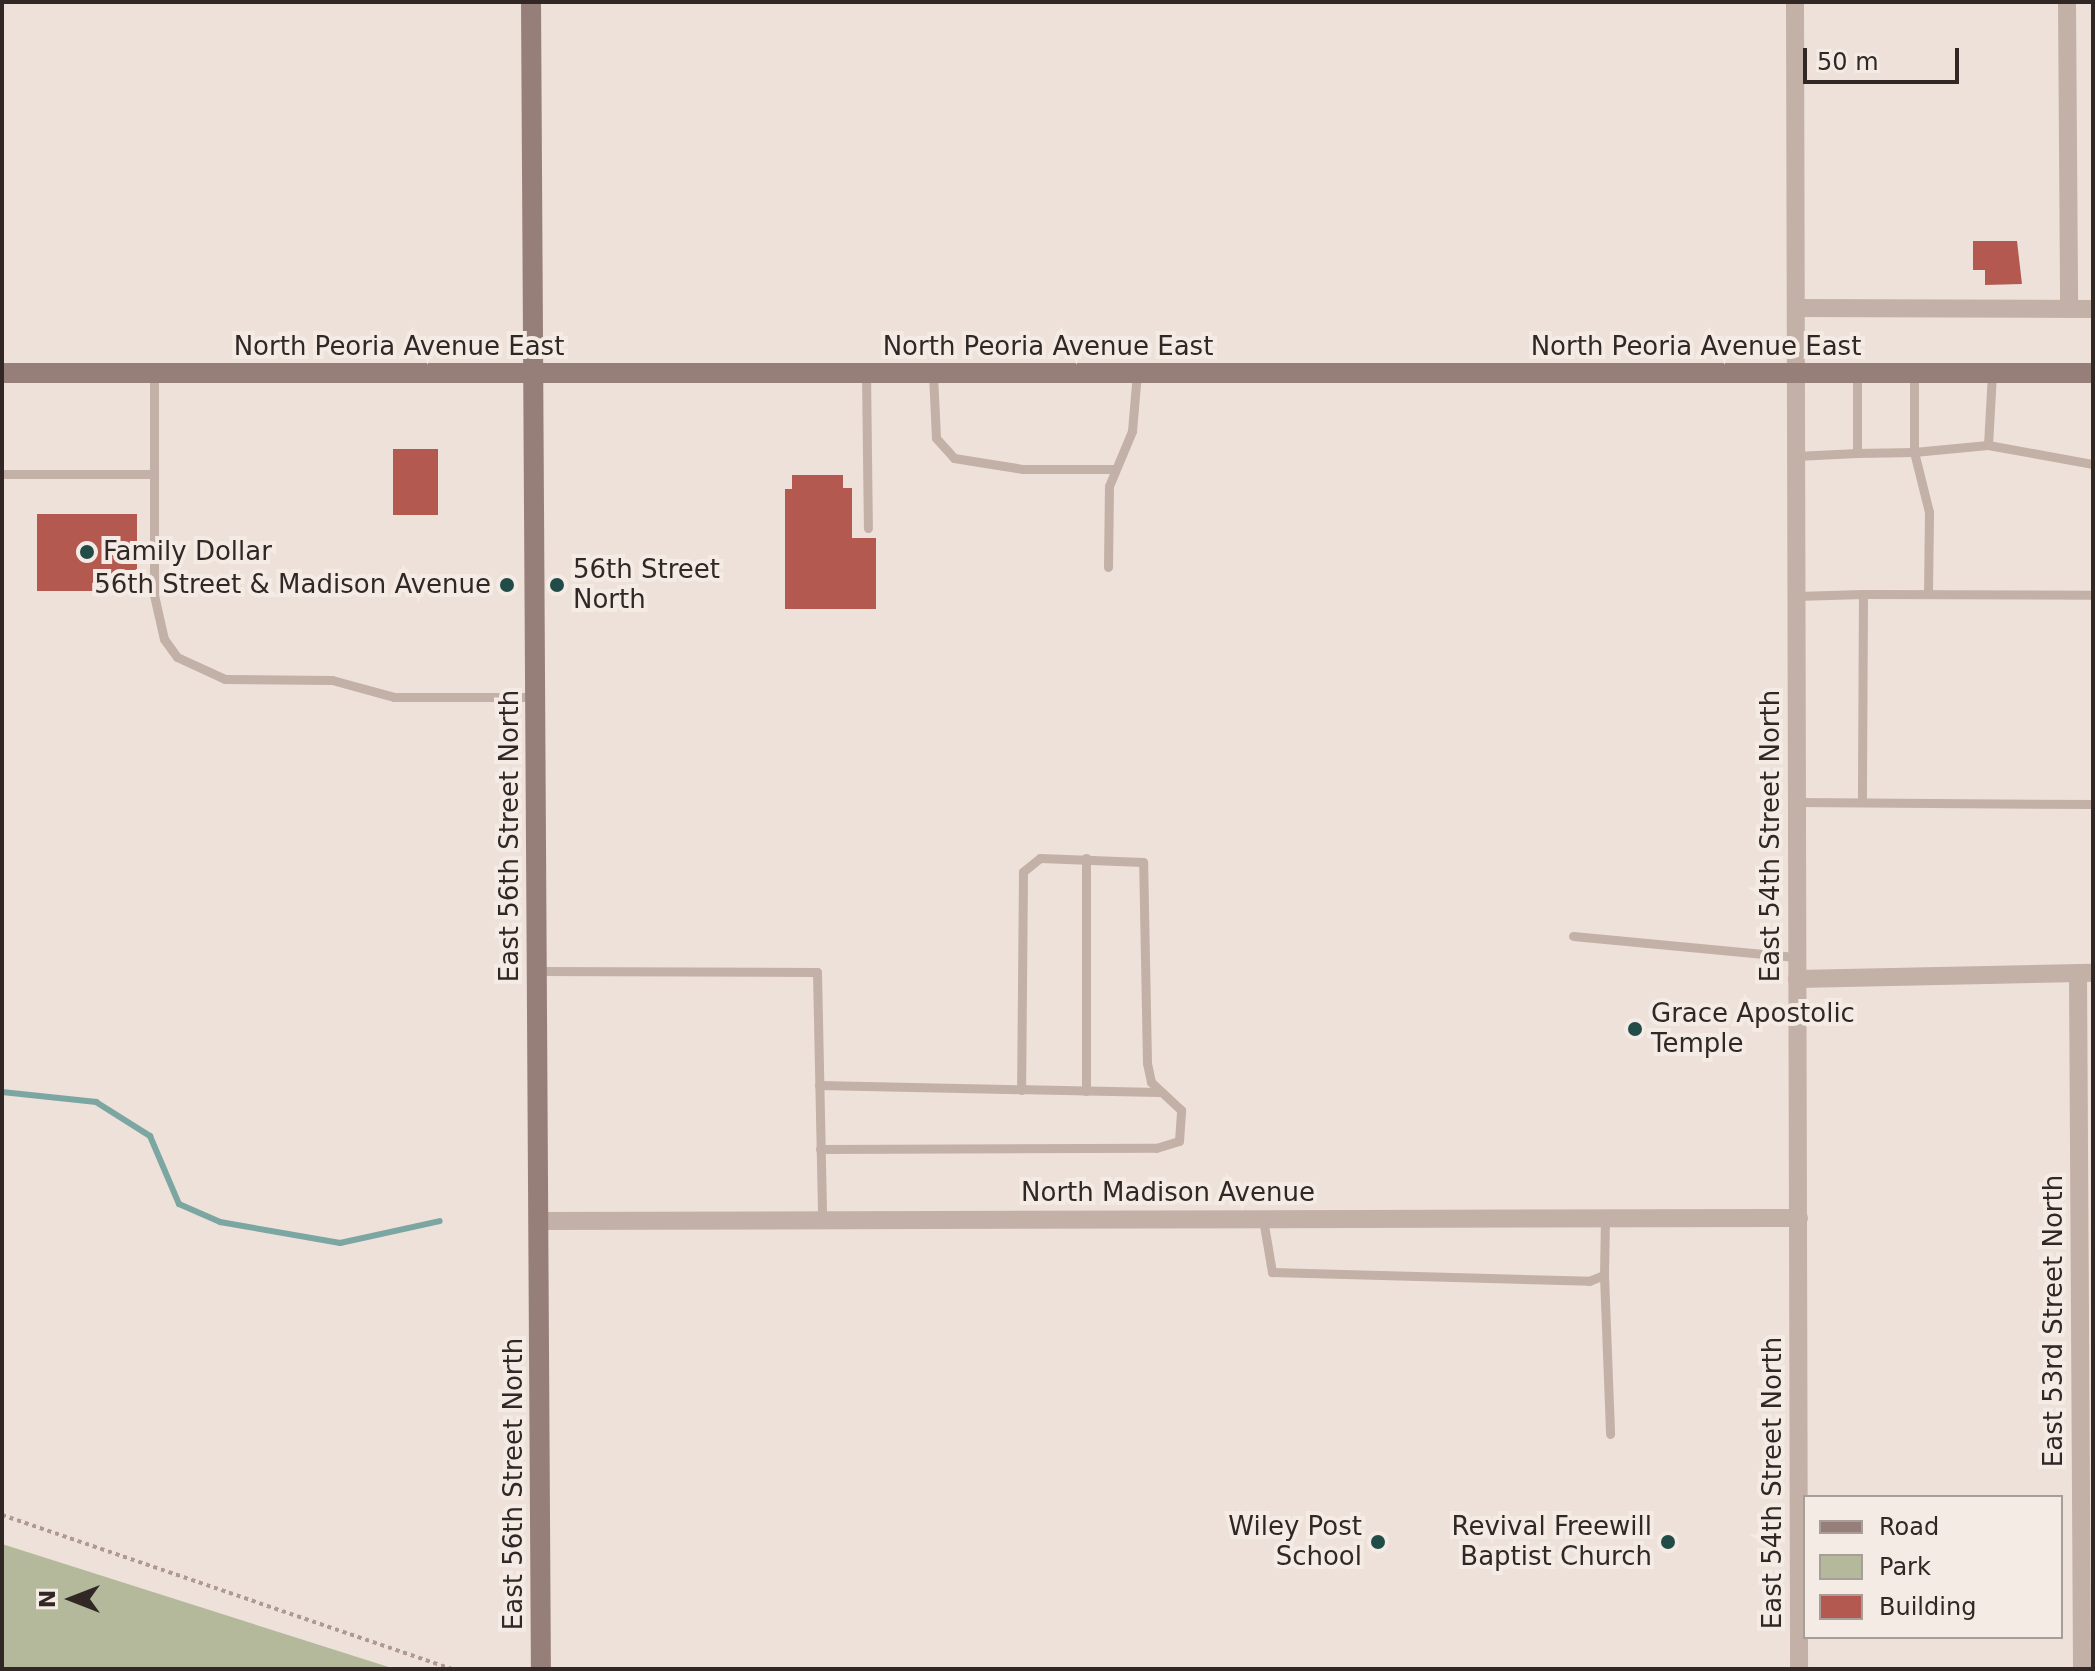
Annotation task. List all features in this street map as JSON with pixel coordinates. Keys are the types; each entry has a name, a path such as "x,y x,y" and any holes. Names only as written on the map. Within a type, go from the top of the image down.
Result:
{"main road":[{"name":"East 56th Street North","path":"531,2 541,1669"},
{"name":"North Peoria Avenue East","path":"2,373 2093,373"}],"street":[{"name":"East 54th Street North","path":"1795,2 1799,1669"},
{"path":"2067,2 2069,309"},
{"name":"North Peoria Avenue East","path":"1796,308 2093,309"},
{"path":"1797,979 2086,973"},
{"name":"East 53rd Street North","path":"2082,1669 2086,973"},
{"name":"North Madison Avenue","path":"538,1221 1799,1218"}],"lane":[{"path":"866,372 868,528"},
{"path":"933,372 936,438 954,458 1023,469 1113,469"},
{"path":"154,373 156,617 177,657 198,671 225,679 332,680 394,697 535,697"},
{"path":"1108,567 1113,469 1132,431 1137,373"},
{"path":"1988,445 1992,373"},
{"path":"1857,374 1857,453"},
{"path":"1914,374 1914,452 1929,512 1928,594"},
{"path":"1796,456 1914,452 1988,445 2093,464"},
{"path":"5,474 154,474"},
{"path":"1862,802 1863,594"},
{"path":"1796,596 2093,595"},
{"path":"1796,802 2093,804"},
{"path":"820,1149 1170,1147 1179,1141 1181,1110 1159,1092 1147,1063 1148,873 1130,859 1040,858 1023,872 1021,1090"},
{"path":"1086,858 1086,1091"},
{"path":"1573,936 1797,957"},
{"path":"537,971 817,972 822,1220"},
{"path":"819,1085 1159,1092"},
{"path":"1263,1219 1272,1272 1604,1275"},
{"path":"1605,1219 1610,1434"}],"path":[{"path":"2,1515 452,1669"}],"green space":[{"path":"2,1544 395,1669 2,1669"}],"building":[{"path":"1973,241 2017,241 2022,284 1985,285 1985,270 1973,270"},
{"path":"393,449 438,449 438,515 393,515"},
{"path":"792,475 843,475 843,488 852,488 852,538 876,538 876,609 785,609 785,489 792,489"},
{"name":"Family Dollar","path":"37,514 137,514 137,591 37,591"}],"waterway":[{"path":"2,1092 96,1102 150,1136 179,1204 220,1222 340,1243 440,1221"}],"place":[{"name":"Family Dollar","path":"87,552"},
{"name":"56th Street & Madison Avenue","path":"507,585"},
{"name":"56th Street North","path":"557,585"},
{"name":"Grace Apostolic Temple","path":"1635,1029"},
{"name":"Wiley Post School","path":"1378,1542"},
{"name":"Revival Freewill Baptist Church","path":"1668,1542"}]}
